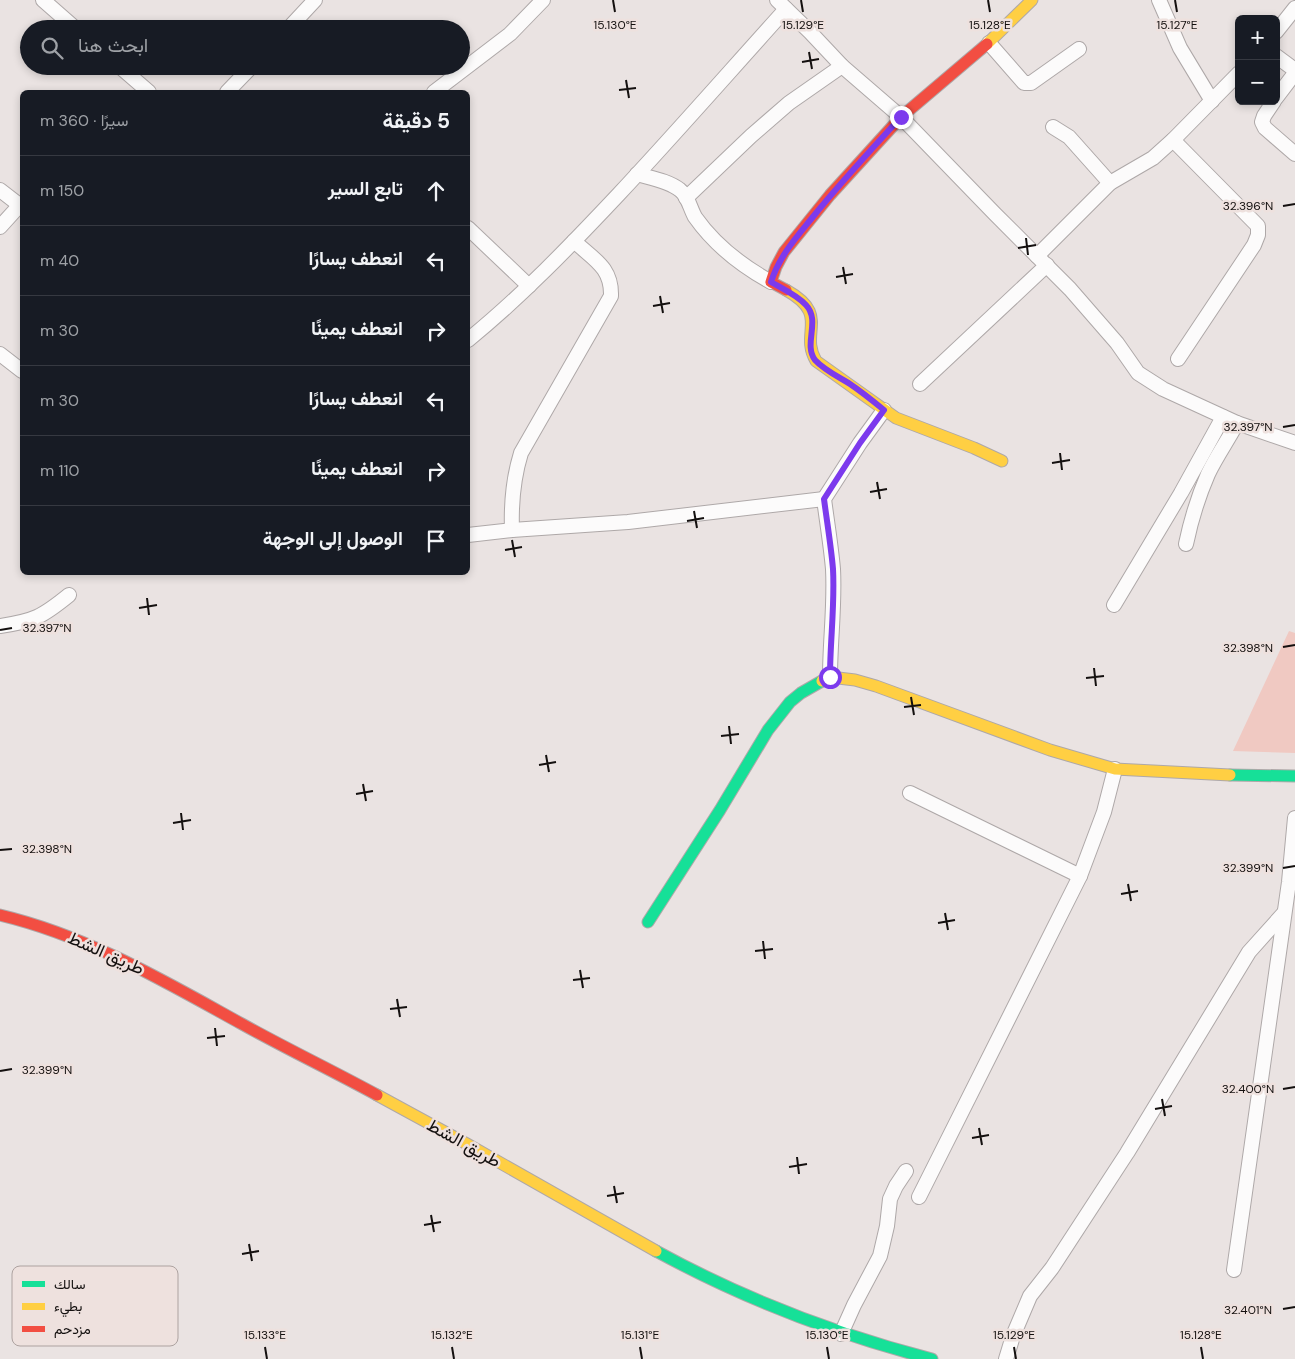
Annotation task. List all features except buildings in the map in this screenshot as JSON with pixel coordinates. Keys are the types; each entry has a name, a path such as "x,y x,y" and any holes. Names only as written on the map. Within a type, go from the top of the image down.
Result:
{"street":[{"path":"43,0 66,20"},
{"path":"296,20 315,0"},
{"path":"470,65 510,34 543,0"},
{"path":"771,282 784,252 830,195 901,117 989,43 1032,0"},
{"path":"1159,0 1180,48 1212,101"},
{"path":"470,338 501,312 574,242 637,174 782,4 842,66 901,117 1070,289 1105,329 1138,373 1163,389 1237,424 1295,443"},
{"path":"1280,27 1295,8"},
{"path":"989,43 1024,83 1032,82 1079,49"},
{"path":"1280,59 1295,71 1280,93"},
{"path":"686,198 789,103 842,66"},
{"path":"129,75 147,90"},
{"path":"230,90 244,75"},
{"path":"437,90 456,75"},
{"path":"920,384 1042,261 1110,183 1153,158 1235,77"},
{"path":"1272,105 1262,122 1266,128 1295,154"},
{"path":"1053,127 1069,137 1110,183"},
{"path":"1173,140 1258,226 1258,235 1254,245 1178,359"},
{"path":"637,174 675,186 686,198 696,218 748,270 796,296 806,305 811,312 812,332 810,348 816,361 852,385 884,410 902,420 1002,461"},
{"path":"0,190 20,205"},
{"path":"0,227 20,207"},
{"path":"470,230 529,286"},
{"path":"512,530 511,502 515,474 521,453 611,296 611,286 602,266 574,242"},
{"path":"0,354 20,369"},
{"path":"830,677 834,598 833,568 824,499 884,410"},
{"path":"1114,605 1182,493 1223,417"},
{"path":"1186,544 1200,493 1209,472 1237,424"},
{"path":"470,536 512,530 628,522 824,499"},
{"path":"0,626 36,619 69,595"},
{"path":"648,922 720,810 768,730 790,702 801,693 830,677 855,680 876,686 1050,750 1115,769 1194,774 1295,776"},
{"path":"919,1197 1080,876 1104,812 1115,769"},
{"path":"910,793 1080,876"},
{"path":"1234,1270 1289,882 1295,818"},
{"path":"1006,1359 1013,1336 1030,1296 1052,1268 1127,1153 1249,952 1284,913"},
{"name":"طريق الشط","path":"0,915 68,936 142,968 487,1155 627,1235 700,1274 766,1305 841,1334 932,1359"},
{"path":"841,1334 880,1256 887,1226 890,1199 906,1171"}],"shaded area":[{"path":"1289,631 1295,633 1295,753 1233,751"}],"traffic: fast":[{"path":"648,922 720,810 768,730 790,702 822,681"},
{"path":"1230,775 1295,776"},
{"path":"656,1251 723,1285 791,1314 860,1338 932,1359"}],"traffic: slow":[{"path":"987,44 1032,0"},
{"path":"786,290 800,299 811,316 810,341 816,361 896,418 974,448 1002,461"},
{"path":"822,681 830,677 855,680 876,686 1050,750 1115,769 1230,775"},
{"path":"377,1095 656,1251"}],"traffic: jam":[{"path":"786,290 771,282 776,267 784,252 830,195 901,117 987,44"},
{"path":"0,915 64,935 125,961 377,1095"}],"route":[{"path":"830,677 834,598 833,568 824,499 884,410 852,385 816,361 810,348 812,332 811,312 796,296 771,282 784,252 830,195 901,117"}]}
